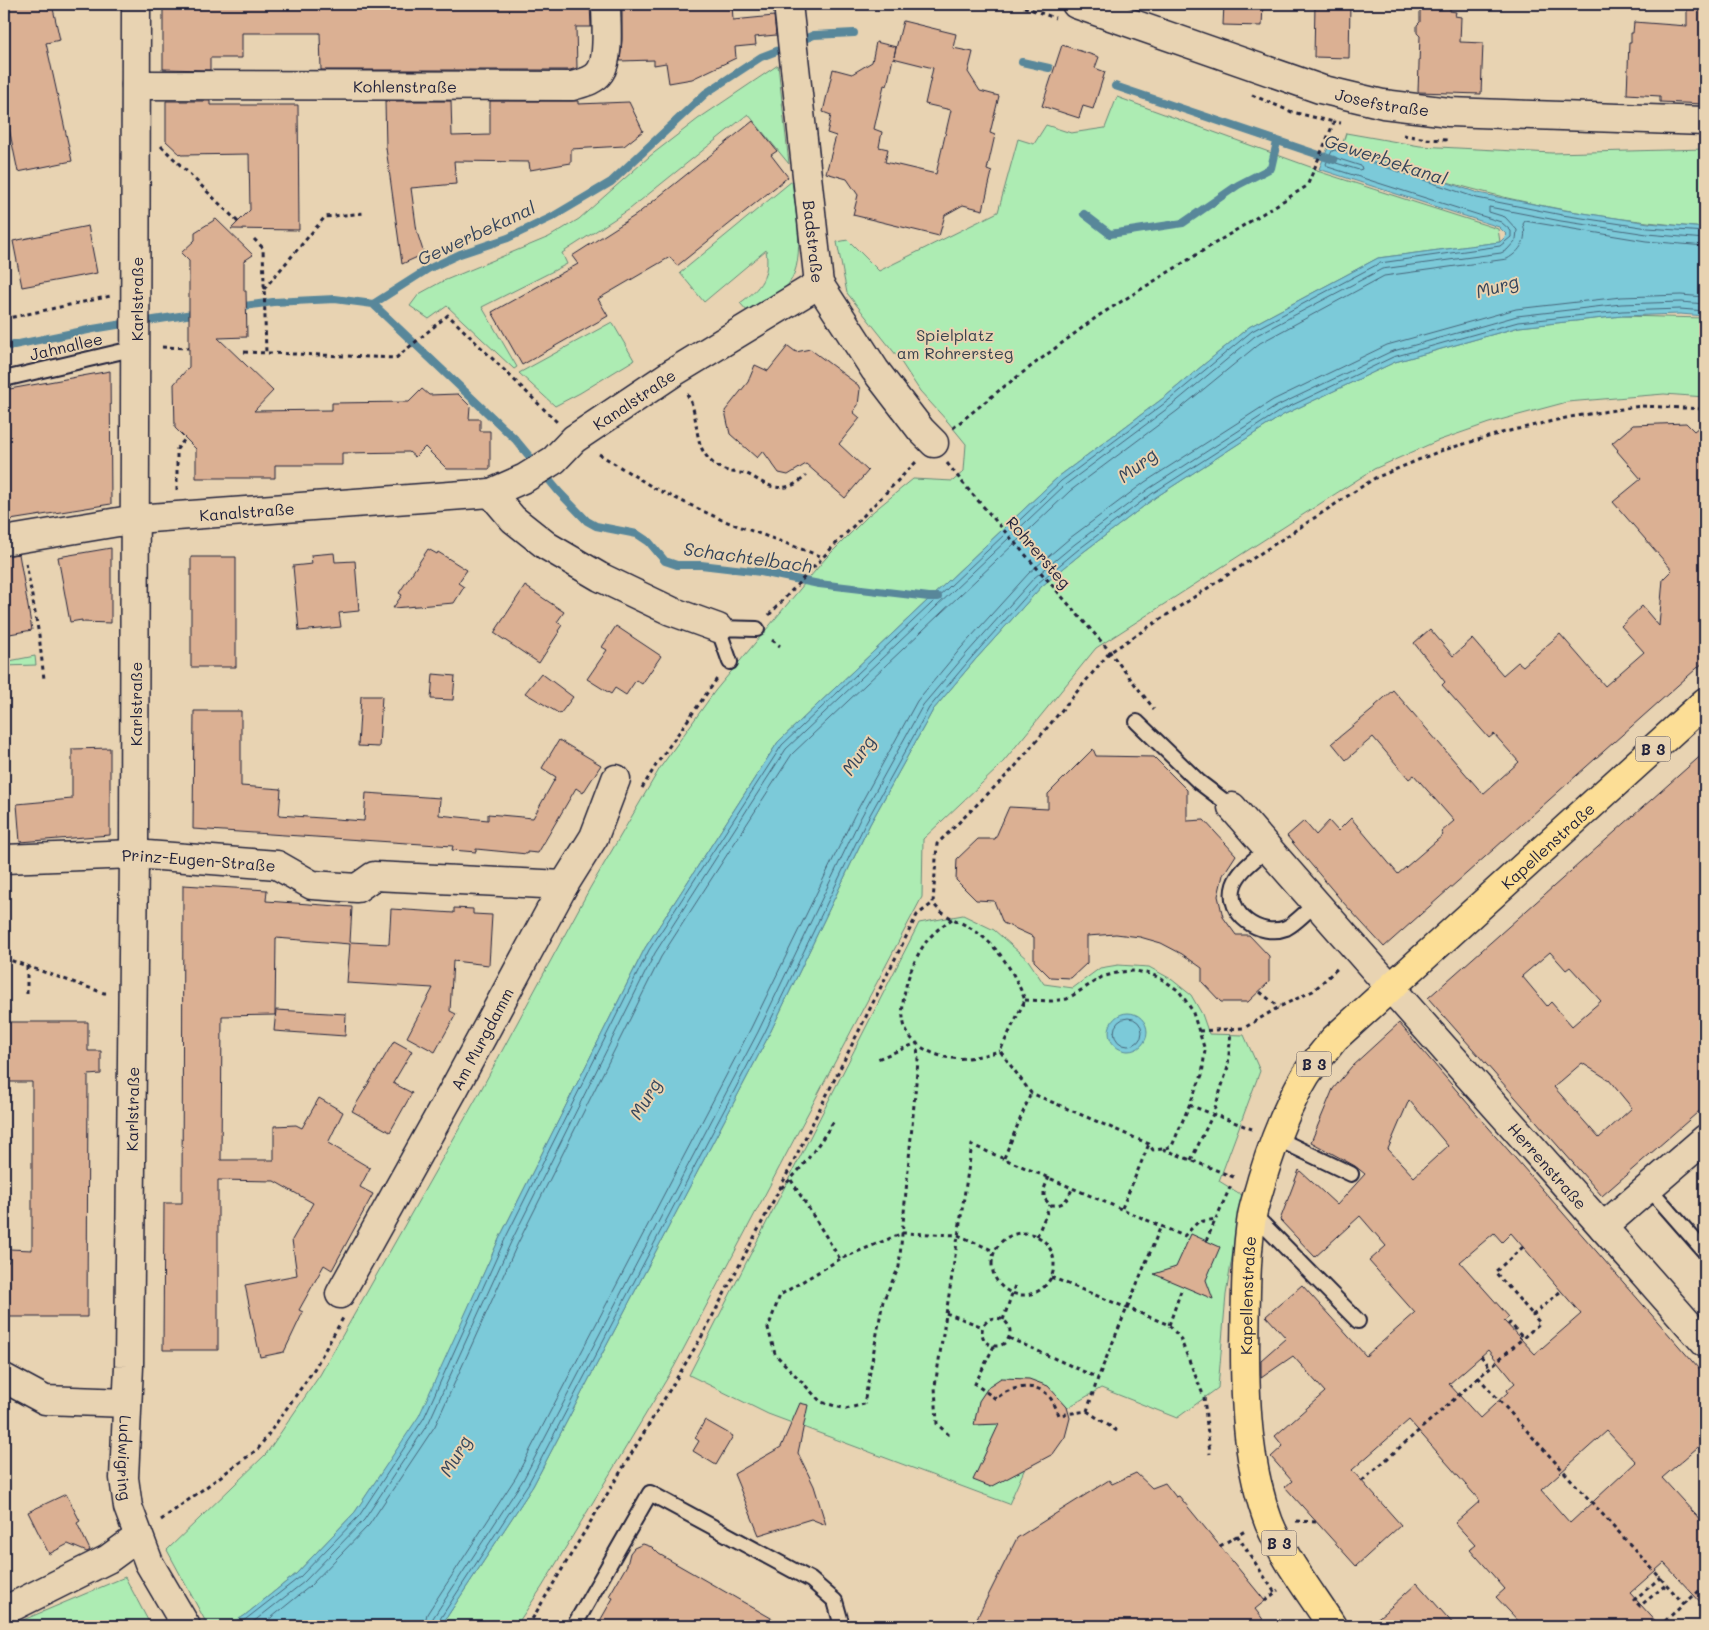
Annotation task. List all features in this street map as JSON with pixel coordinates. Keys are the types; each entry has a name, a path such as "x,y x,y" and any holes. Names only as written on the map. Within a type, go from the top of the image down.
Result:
{"main road":[{"name":"Kapellenstraße","path":"1332,1626 1277,1540 1262,1497 1250,1449 1245,1367 1248,1254 1253,1214 1276,1138 1291,1103 1307,1074 1334,1039 1705,702"}],"street":[{"name":"Karlstraße","path":"127,1403 133,994 136,519 149,348 136,293 136,4"},
{"name":"Kohlenstraße","path":"136,85 572,86 588,82 600,72 606,59 606,4"},
{"name":"Josefstraße","path":"1076,4 1320,89 1383,104 1449,112 1705,121"},
{"name":"Badstraße","path":"790,15 819,284 875,370 921,430 934,443"},
{"name":"Kanalstraße","path":"13,539 136,519 176,515 491,493 525,478 554,460 574,439 674,372 819,284"},
{"path":"491,493 513,520 547,546 600,577 671,611 718,628"},
{"name":"Am Murgdamm","path":"340,1294 454,1089 564,885 594,837 616,779"},
{"path":"1227,807 1268,848 1390,989"},
{"name":"Prinz-Eugen-Straße","path":"4,859 134,854 277,865 312,885 358,888 374,876 564,885"},
{"name":"Herrenstraße","path":"1390,989 1702,1334"},
{"path":"1604,1227 1705,1139"},
{"name":"Ludwigring","path":"4,1378 45,1400 127,1403 124,1478 128,1507 149,1563 186,1626"},
{"path":"4,1611 108,1559 138,1536"}],"lane":[{"name":"Jahnallee","path":"4,379 149,348"},
{"path":"730,662 718,628 757,629"},
{"path":"1137,722 1227,807"},
{"path":"1268,848 1240,874 1234,886 1234,900 1238,913 1248,923 1260,929 1273,931 1287,928 1316,904"},
{"path":"1276,1138 1351,1174"},
{"path":"1649,1188 1705,1252"},
{"path":"1253,1214 1358,1321"},
{"path":"574,1626 650,1493 812,1580 835,1601 842,1626"}],"path":[{"path":"136,121 238,222"},
{"path":"769,615 812,568 934,443 1001,388 1098,316 1308,186 1333,127"},
{"path":"264,289 325,217 364,213"},
{"path":"254,239 263,248 266,353"},
{"path":"4,314 4,318 136,293"},
{"path":"244,352 396,358 448,315 574,439 654,488 722,520 823,557"},
{"path":"149,348 189,348"},
{"path":"674,372 693,404 702,449 709,460 720,469 742,473 768,485 784,488 797,484 806,476"},
{"path":"1000,1051 1025,1000 1017,980 991,944 972,929 939,911 933,903 937,844 1013,768 1109,653 1375,478 1440,451 1505,432 1570,417 1641,406 1705,409"},
{"path":"176,515 177,449 185,439"},
{"name":"Rohrersteg","path":"954,474 1106,646 1109,653"},
{"path":"13,539 39,635 44,679"},
{"path":"639,793 658,762 730,662"},
{"path":"528,1626 702,1336 779,1190 917,915 933,903"},
{"path":"952,919 937,930 924,945 914,962 906,984 904,1019 907,1032 917,1043 938,1056 952,1059 970,1058 1000,1051"},
{"path":"1198,1032 1244,1028 1279,1006 1313,991 1356,950"},
{"path":"4,958 104,993 133,994"},
{"path":"27,994 28,966"},
{"path":"1000,1051 1031,1094 1149,1144 1153,1150 1172,1146 1202,1075 1204,1050 1192,1010 1179,991 1166,981 1151,974 1135,971 1120,972 1102,977 1067,998 1052,1001 1025,1000"},
{"path":"1260,992 1279,1006"},
{"path":"1191,1160 1212,1114 1228,1067 1230,1029"},
{"path":"875,1060 917,1043"},
{"path":"917,1043 918,1060 903,1233 900,1267 883,1301 864,1404 846,1409 821,1402 775,1354 768,1328 780,1295 840,1258 903,1233 958,1235 994,1251"},
{"path":"1004,1158 1031,1094"},
{"path":"1190,1105 1235,1122"},
{"path":"779,1190 791,1180 810,1157 834,1122"},
{"path":"1122,1208 1149,1144"},
{"path":"950,1435 937,1424 934,1386 972,1145 1184,1236 1198,1222 1216,1219"},
{"path":"1163,1149 1234,1177 1206,1240"},
{"path":"1049,1177 1044,1189 1044,1198 1050,1205 1059,1205 1067,1200 1073,1187"},
{"path":"791,1180 840,1258"},
{"path":"1037,1236 1050,1205"},
{"path":"1087,1411 1098,1378 1162,1226"},
{"path":"1021,1232 1037,1236 1049,1247 1052,1254 1054,1262 1051,1277 1041,1289 1034,1293 1019,1295 1011,1293 998,1283 994,1276 992,1260 994,1251 1005,1238 1012,1234 1021,1232"},
{"path":"1362,1481 1540,1323 1495,1272 1524,1246"},
{"path":"1051,1277 1169,1325 1180,1338 1204,1397 1210,1454"},
{"path":"1003,1320 1015,1285"},
{"path":"1169,1325 1182,1288"},
{"path":"1534,1316 1561,1291"},
{"path":"946,1314 983,1327"},
{"path":"992,1319 1003,1320 1010,1327 1009,1338 1005,1343 994,1346 983,1337 983,1327 992,1319"},
{"path":"1508,1325 1510,1323 1523,1338"},
{"path":"1009,1338 1098,1378"},
{"path":"994,1346 975,1384 996,1399 1003,1392 1025,1388 1046,1393 1054,1402 1059,1415 1087,1411 1117,1431"},
{"path":"1481,1356 1490,1367"},
{"path":"1478,1377 1684,1604"},
{"path":"1220,1546 1254,1527"},
{"path":"1237,1535 1275,1593 1265,1601"},
{"path":"1661,1577 1634,1600 1640,1606 1667,1584"},
{"path":"1672,1626 1666,1620 1705,1586"}],"green space":[{"path":"778,65 789,164 748,114 630,209 562,253 567,264 482,307 517,367 514,369 447,306 429,319 410,306 419,294 441,282 549,237 579,219 650,156 698,119"},
{"name":"Spielplatz am Rohrersteg","path":"1117,97 1316,169 1317,171 1498,229 1500,242 1378,258 1249,327 1166,396 1058,477 778,742 645,948 500,1237 420,1416 355,1512 296,1574 244,1616 228,1626 208,1626 167,1550 266,1454 320,1375 476,1099 590,888 660,768 715,691 825,559 869,515 913,479 953,481 964,471 966,444 920,391 897,356 847,293 837,242 848,240 879,271 998,212 1018,139 1034,144 1046,125 1071,133 1105,128"},
{"path":"1346,133 1420,146 1552,153 1705,149 1705,228 1591,214 1535,204 1480,191 1341,149"},
{"path":"792,181 798,253 792,279 780,293 749,313 740,303 762,281 767,267 766,250 704,302 680,273"},
{"path":"1622,316 1705,318 1705,397 1664,394 1567,402 1489,423 1437,441 1374,469 1096,648 999,767 923,839 922,897 674,1367 542,1587 516,1626 441,1626 533,1486 768,1037 870,824 933,710 975,660 1042,586 1082,553 1156,497 1283,415 1395,362 1519,327"},
{"path":"612,322 634,360 580,393 555,406 519,373"},
{"path":"35,656 36,665 4,666 4,662"},
{"path":"963,915 994,930 1028,960 1044,984 1073,988 1100,968 1118,965 1149,967 1171,979 1191,995 1202,1014 1209,1034 1244,1035 1260,1071 1219,1181 1242,1195 1226,1295 1218,1388 1177,1418 1101,1388 1067,1408 1062,1407 1030,1457 1009,1504 768,1414 689,1375 919,923"},
{"path":"125,1577 151,1626 9,1626"}],"water":[{"name":"Murg","path":"1330,143 1478,193 1563,210 1649,223 1705,228 1705,316 1680,314 1622,316 1519,327 1395,362 1283,415 1156,497 1042,586 933,710 870,824 768,1037 533,1486 441,1626 228,1626 244,1616 296,1574 355,1512 419,1416 500,1237 645,948 778,742 1058,477 1166,396 1249,327 1378,258 1500,242 1507,235 1499,227 1319,169"},
{"path":"1128,1013 1141,1019 1147,1032 1141,1045 1128,1051 1115,1045 1109,1032 1115,1019"}],"building":[{"path":"4,4 52,4 60,40 46,43 72,161 18,172 4,104"},
{"path":"163,4 590,4 591,27 576,27 577,68 570,70 321,70 320,33 242,33 242,58 210,58 210,70 163,69"},
{"path":"622,4 732,4 733,20 774,16 776,35 755,37 756,45 735,47 736,58 692,79 669,83 666,63 654,65 654,60 620,61"},
{"path":"1224,4 1263,4 1262,26 1223,25"},
{"path":"1315,4 1350,4 1349,58 1314,57"},
{"path":"1420,4 1450,4 1450,11 1456,12 1455,16 1461,17 1460,42 1483,43 1481,94 1418,92 1420,36 1417,33 1417,25 1420,22"},
{"path":"1687,4 1705,4 1705,104 1660,102 1660,96 1627,94 1629,42 1631,42 1634,22 1687,26"},
{"path":"903,21 956,34 953,48 973,52 968,72 980,91 999,96 990,133 995,135 987,170 992,172 983,210 963,205 945,215 939,236 853,215 858,195 847,179 826,173 836,136 827,133 831,115 823,112 833,69 852,74 872,62 876,42 896,47 894,56","holes":["893,58 933,68 925,104 951,110 936,174 885,162 888,149 879,147 882,132 874,129 884,85 887,86"]},
{"path":"1062,45 1099,57 1095,68 1105,72 1093,109 1083,106 1079,118 1042,106"},
{"path":"166,101 210,101 210,105 298,105 299,230 231,229 250,210 249,154 181,155 166,141"},
{"path":"385,101 451,101 452,136 490,135 490,101 578,101 578,104 629,102 643,131 624,146 571,149 571,163 530,170 529,162 454,161 456,184 411,188 417,232 424,254 402,264 386,148"},
{"path":"753,121 777,151 771,155 788,177 677,266 670,257 598,299 608,316 522,365 492,312 578,264 572,256 636,215"},
{"path":"216,219 253,255 244,261 247,337 218,338 273,391 254,411 332,410 332,403 409,402 422,389 429,395 458,394 470,406 469,419 480,419 480,431 490,431 490,469 447,469 425,447 415,457 409,452 342,453 342,465 275,465 275,478 196,478 196,449 175,428 174,384 189,367 189,261 181,253 195,240 195,232"},
{"path":"88,226 97,273 22,287 13,241"},
{"path":"788,346 796,352 810,349 858,385 860,389 858,405 853,412 860,418 839,444 868,471 845,498 806,464 788,475 779,473 763,451 757,458 730,434 725,411 748,382 755,365 768,371"},
{"path":"110,371 111,504 4,521 4,390"},
{"path":"1705,422 1705,661 1384,947 1287,836 1304,821 1316,835 1329,821 1338,831 1351,818 1398,874 1443,835 1441,832 1454,821 1414,775 1409,779 1373,737 1346,760 1332,743 1376,707 1393,690 1483,794 1519,762 1494,734 1489,738 1442,685 1445,682 1414,643 1430,629 1453,656 1472,639 1503,675 1518,662 1523,666 1560,634 1605,686 1644,652 1621,626 1642,606 1659,626 1663,579 1672,570 1613,502 1641,479 1612,443 1633,425 1686,423 1694,431"},
{"path":"111,548 111,623 82,622 82,620 70,622 58,557"},
{"path":"428,549 437,554 438,552 467,570 458,583 464,587 454,603 393,608 402,595 399,593"},
{"path":"334,553 335,562 355,561 359,611 339,613 341,627 299,631 293,566 312,564 311,555"},
{"path":"19,554 32,630 4,635 4,556"},
{"path":"191,557 236,557 236,667 191,667"},
{"path":"525,586 564,612 557,622 562,625 559,632 539,663 494,633"},
{"path":"616,626 661,656 642,684 636,680 626,695 615,688 611,694 587,679 607,650 602,647"},
{"path":"541,673 573,697 560,714 525,693"},
{"path":"433,674 455,676 453,700 431,699"},
{"path":"361,696 382,696 379,747 358,746"},
{"path":"194,711 241,711 241,786 281,789 279,815 364,821 366,793 440,798 439,815 488,820 488,814 533,818 556,777 542,768 559,740 601,765 583,793 576,788 538,853 527,852 527,854 476,849 476,852 452,850 453,846 193,829"},
{"path":"110,748 110,835 20,842 17,804 72,799 72,749"},
{"path":"1093,749 1096,756 1154,757 1187,790 1187,821 1204,820 1236,855 1223,875 1218,896 1223,917 1236,935 1249,935 1269,956 1269,982 1248,1002 1221,1002 1202,982 1202,968 1182,954 1161,943 1140,937 1116,934 1087,936 1087,963 1071,978 1050,977 1034,961 1034,937 1003,923 994,901 976,900 956,880 957,859 978,839 995,839 1009,807 1048,809 1048,794"},
{"path":"1705,752 1705,1106 1602,1196 1428,998","holes":["1550,952 1566,970 1570,967 1601,1001 1572,1026 1551,1002 1547,1006 1522,976","1582,1063 1609,1080 1632,1108 1599,1138 1554,1087"]},
{"path":"183,885 267,890 266,901 352,907 350,942 389,944 391,909 454,913 454,908 473,909 473,914 492,915 489,965 453,961 450,1011 456,1014 435,1052 407,1037 433,988 347,983 350,944 276,938 275,1015 222,1016 221,1160 274,1160 274,1126 296,1125 302,1128 319,1098 343,1112 328,1143 370,1168 360,1187 373,1194 332,1270 324,1265 299,1310 303,1312 284,1352 260,1357 245,1285 297,1275 292,1240 313,1203 274,1181 218,1180 218,1350 163,1350 164,1203 182,1203"},
{"path":"276,1010 346,1014 345,1036 274,1031"},
{"path":"4,1022 88,1022 88,1051 101,1051 101,1074 88,1075 87,1317 4,1317 4,1262 9,1262 9,1249 32,1250 32,1082 4,1082"},
{"path":"1399,1023 1705,1376 1705,1441 1662,1478 1705,1525 1705,1607 1664,1563 1630,1593 1660,1626 1523,1626 1496,1597 1505,1589 1470,1549 1475,1545 1455,1523 1480,1501 1409,1420 1352,1470 1401,1525 1356,1566 1285,1487 1292,1481 1271,1457 1283,1446 1275,1436 1325,1392 1293,1356 1261,1378 1261,1360 1286,1338 1266,1316 1302,1285 1366,1356 1415,1313 1369,1261 1386,1246 1360,1216 1315,1257 1280,1220 1299,1170 1337,1205 1365,1174 1355,1166 1311,1142 1333,1089 1352,1066","holes":["1409,1100 1448,1146 1414,1177 1388,1149","1494,1233 1502,1242 1511,1233 1581,1314 1535,1354 1504,1321 1509,1317 1460,1262","1488,1350 1515,1383 1480,1418 1449,1384","1607,1431 1636,1462 1570,1523 1541,1490"]},
{"path":"394,1041 412,1051 393,1083 412,1093 390,1132 352,1111"},
{"path":"1191,1234 1220,1247 1206,1280 1213,1299 1154,1274 1176,1267"},
{"path":"1001,1378 1029,1379 1048,1386 1067,1407 1070,1418 1065,1437 1053,1454 991,1487 973,1480 999,1424 974,1425 979,1401 989,1386"},
{"path":"800,1403 808,1405 798,1453 814,1486 826,1525 811,1519 759,1535 734,1474 781,1447"},
{"path":"705,1420 733,1436 716,1465 693,1451 699,1441 695,1438"},
{"path":"1136,1473 1152,1488 1165,1483 1176,1497 1179,1496 1265,1601 1255,1609 1268,1626 973,1626 1017,1538 1109,1480 1112,1484"},
{"path":"66,1494 80,1521 77,1523 90,1550 87,1552 68,1544 49,1554 28,1512"},
{"path":"643,1544 652,1547 659,1554 785,1626 597,1626 613,1598 609,1596 627,1565 630,1553 634,1548"},
{"path":"1417,1583 1455,1626 1368,1626 1391,1607"}],"waterway":[{"name":"Gewerbekanal","path":"797,42 814,35 854,33"},
{"name":"Gewerbekanal","path":"237,307 273,302 335,299 373,304 428,269 460,254 508,238 552,217 611,182 706,93 761,57 787,47"},
{"name":"Gewerbekanal","path":"1022,62 1049,68"},
{"name":"Gewerbekanal","path":"1115,86 1334,160"},
{"path":"1084,214 1110,234 1183,223 1238,185 1271,168 1277,142"},
{"name":"Schachtelbach","path":"373,304 515,439 559,492 587,521 596,526 637,534 649,542 665,561 677,565 701,565 761,572 819,584 938,597"},
{"name":"Gewerbekanal","path":"141,322 199,313"},
{"name":"Gewerbekanal","path":"4,347 129,323"}]}
